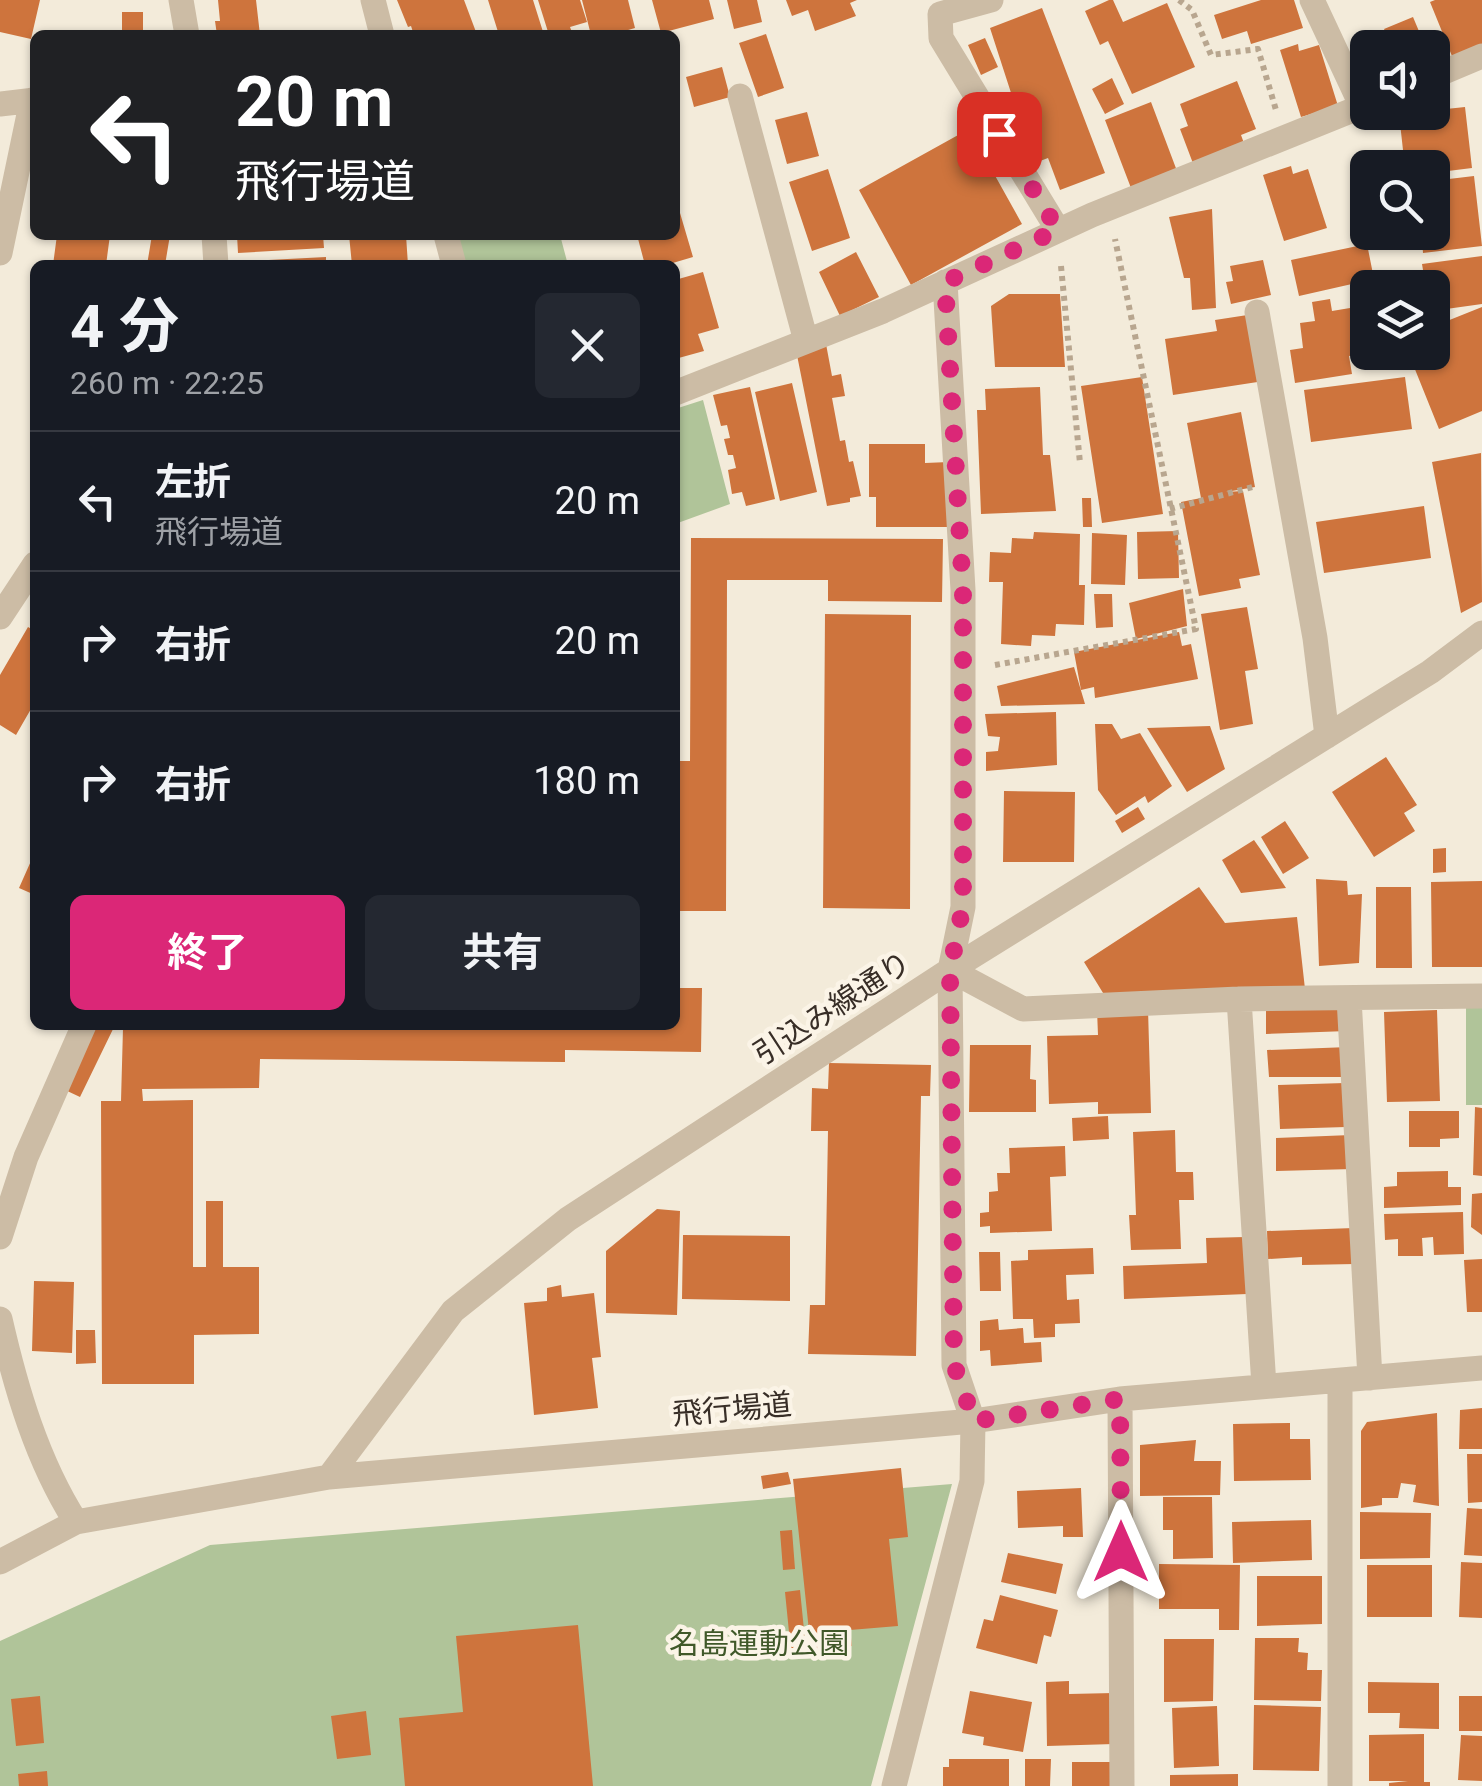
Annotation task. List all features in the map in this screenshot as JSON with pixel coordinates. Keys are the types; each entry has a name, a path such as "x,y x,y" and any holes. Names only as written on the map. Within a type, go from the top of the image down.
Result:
{"street":[{"path":"181,0 186,30"},
{"path":"373,0 381,30"},
{"path":"991,0 940,14 941,38 1058,230"},
{"path":"1312,0 1350,76"},
{"path":"1450,69 1482,56"},
{"path":"740,96 806,341"},
{"path":"0,104 30,100"},
{"path":"680,391 945,282 1108,208 1350,112"},
{"path":"0,253 30,118"},
{"path":"894,1786 972,1480 974,1421 954,1365 950,970 963,906 963,590 945,282"},
{"path":"1257,312 1315,638 1327,736"},
{"path":"0,616 30,571"},
{"name":"引込み線通り","path":"329,1476 453,1311 568,1219 950,970 1430,672 1482,633"},
{"path":"950,970 1023,1009 1238,999 1482,996"},
{"path":"1349,998 1370,1378"},
{"path":"1238,999 1264,1386"},
{"path":"0,1236 26,1157 82,1030"},
{"path":"0,1319 24,1406 52,1485 76,1522"},
{"name":"飛行場道","path":"0,1562 76,1522 329,1476 974,1421 1120,1399 1482,1368"},
{"path":"1340,1382 1340,1786"},
{"path":"1120,1399 1122,1786"}],"path":[{"path":"1179,0 1192,10 1211,55 1258,50 1285,140"},
{"path":"962,671 1196,629 1108,208"},
{"path":"1058,230 1080,462"},
{"path":"1170,509 1286,478"}],"green space":[{"path":"453,240 561,240 567,260 457,260"},
{"path":"703,400 730,504 680,522 680,407"},
{"path":"1466,1006 1482,1006 1482,1105 1466,1105"},
{"name":"名島運動公園","path":"952,1484 871,1786 0,1786 0,1641 210,1545"}],"building":[{"path":"0,0 40,0 30,39 0,32"},
{"path":"218,0 256,0 259,30 216,30 215,21 220,21"},
{"path":"397,0 464,0 475,30 412,30"},
{"path":"488,0 533,0 542,30 497,30"},
{"path":"538,0 580,0 587,22 570,27 571,30 547,30"},
{"path":"582,0 628,0 635,28 590,30"},
{"path":"652,0 709,0 714,19 660,30"},
{"path":"727,0 757,0 762,22 734,29"},
{"path":"786,0 857,0 850,3 856,16 815,31 808,10 792,16"},
{"path":"1113,0 1123,22 1167,3 1195,67 1132,94 1108,41 1100,45 1085,11"},
{"path":"1261,0 1294,0 1303,28 1251,44 1247,31 1222,39 1214,15"},
{"path":"1482,0 1482,50 1454,61 1450,30 1441,30 1430,2"},
{"path":"1042,8 1105,173 1060,190 1048,158 1040,161 1013,99 990,28"},
{"path":"122,12 143,12 143,30 122,30"},
{"path":"1413,17 1418,30 1384,30"},
{"path":"766,34 784,88 758,97 739,43"},
{"path":"985,38 998,67 981,75 968,45"},
{"path":"1298,44 1299,51 1319,45 1338,106 1301,117 1280,50"},
{"path":"722,67 730,97 694,107 686,77"},
{"path":"1112,78 1124,104 1105,114 1092,89"},
{"path":"1237,81 1256,129 1241,135 1245,146 1194,166 1180,129 1188,126 1180,104"},
{"path":"1151,102 1177,171 1131,188 1105,120"},
{"path":"1465,107 1472,168 1450,171 1450,150 1403,150 1401,130 1450,130 1450,109"},
{"path":"807,112 819,156 787,164 775,120"},
{"path":"969,129 1022,224 911,285 859,190"},
{"path":"1291,166 1293,174 1308,169 1327,228 1284,241 1263,175"},
{"path":"828,169 850,238 812,251 789,182"},
{"path":"1474,176 1482,246 1450,250 1450,179"},
{"path":"1212,209 1216,308 1192,310 1190,278 1184,278 1169,217"},
{"path":"680,213 693,257 680,261 644,260 638,240 680,240"},
{"path":"56,240 109,240 107,260 54,260"},
{"path":"151,240 169,240 166,260 148,260"},
{"path":"237,240 323,240 324,248 238,253"},
{"path":"350,240 406,240 408,260 352,260"},
{"path":"1350,248 1368,250 1372,270 1350,270 1350,284 1299,296 1291,260"},
{"path":"856,252 879,297 840,316 819,272"},
{"path":"1482,256 1482,304 1450,308 1450,270 1423,270 1422,264"},
{"path":"326,257 326,260 270,260"},
{"path":"1263,260 1271,295 1231,304 1226,282 1233,281 1230,266"},
{"path":"703,272 719,328 698,334 704,351 680,358 680,279"},
{"path":"1009,294 1060,294 1065,367 995,367 991,306"},
{"path":"1330,299 1332,311 1350,308 1352,374 1295,383 1290,350 1303,348 1300,323 1315,321 1312,302"},
{"path":"1482,307 1482,411 1439,429 1415,370 1450,370 1450,320"},
{"path":"1254,314 1264,381 1173,395 1165,339 1217,331 1215,320"},
{"path":"826,344 832,376 841,374 845,396 832,398 840,441 845,440 861,496 827,506 796,350"},
{"path":"1142,377 1163,514 1102,523 1081,386"},
{"path":"1405,377 1412,429 1311,442 1304,390"},
{"path":"792,383 817,492 780,501 755,392"},
{"path":"750,387 775,499 746,506 742,492 732,494 728,470 736,468 724,439 730,438 727,425 721,426 713,395"},
{"path":"1040,387 1043,455 1050,455 1056,511 981,514 977,410 986,410 985,389"},
{"path":"1241,412 1255,487 1226,492 1243,491 1260,575 1239,579 1241,588 1199,596 1181,502 1201,498 1187,423"},
{"path":"869,444 925,444 925,463 949,462 949,527 876,527 876,497 869,497"},
{"path":"1481,453 1482,602 1461,613 1432,462"},
{"path":"1082,498 1091,498 1092,527 1083,527"},
{"path":"1424,506 1431,558 1324,573 1316,522"},
{"path":"1178,531 1179,578 1138,579 1137,532"},
{"path":"1034,532 1080,534 1079,585 1085,585 1084,625 1056,624 1055,636 1032,635 1031,646 1001,644 1003,582 989,582 990,552 1011,553 1012,538 1033,539"},
{"path":"1092,533 1127,535 1125,585 1091,584"},
{"path":"691,538 943,539 942,602 828,601 828,580 727,580 726,911 680,911 680,761 690,761"},
{"path":"1183,589 1187,626 1136,639 1129,603"},
{"path":"1094,594 1112,594 1113,627 1096,628"},
{"path":"1247,607 1258,669 1245,671 1253,724 1220,730 1201,614"},
{"path":"825,614 911,615 910,909 823,908"},
{"path":"30,628 30,711 16,735 0,725 0,675"},
{"path":"1179,632 1182,646 1191,644 1198,679 1095,698 1094,687 1081,690 1074,652"},
{"path":"1074,667 1085,704 1001,706 997,686"},
{"path":"1056,712 1057,765 986,771 986,752 998,751 1000,737 988,736 985,714"},
{"path":"1095,724 1112,724 1121,739 1140,733 1172,786 1148,803 1145,796 1116,815 1098,790"},
{"path":"1210,726 1225,769 1187,792 1147,728"},
{"path":"1386,757 1417,805 1404,813 1415,831 1374,857 1332,792"},
{"path":"1004,791 1075,792 1074,862 1003,862"},
{"path":"1138,807 1145,819 1122,833 1115,821"},
{"path":"1285,821 1309,858 1283,874 1261,837"},
{"path":"1254,840 1286,888 1241,893 1222,860"},
{"path":"1446,848 1446,872 1433,873 1433,849"},
{"path":"30,863 30,893 19,888"},
{"path":"1316,879 1347,881 1348,895 1362,894 1359,963 1319,966"},
{"path":"1482,881 1482,967 1432,967 1431,882"},
{"path":"1199,887 1225,923 1297,917 1305,989 1108,1001 1084,962"},
{"path":"1376,887 1411,887 1412,968 1376,968"},
{"path":"680,988 702,988 701,1052 565,1050 565,1062 260,1059 259,1088 142,1089 143,1101 193,1100 193,1267 206,1267 206,1201 223,1201 223,1267 259,1267 259,1334 194,1335 194,1384 102,1384 101,1101 121,1101 123,1030 680,1030"},
{"path":"1347,1003 1348,1031 1266,1034 1266,1011"},
{"path":"1148,1009 1151,1113 1098,1114 1098,1102 1049,1104 1047,1036 1098,1035 1097,1010"},
{"path":"1437,1010 1440,1101 1387,1102 1384,1012"},
{"path":"92,1030 113,1030 80,1097 63,1089"},
{"path":"970,1045 1031,1045 1030,1079 1036,1080 1036,1112 969,1112"},
{"path":"1349,1047 1350,1077 1269,1077 1267,1050"},
{"path":"829,1063 931,1065 930,1096 921,1096 916,1356 808,1354 810,1305 825,1305 828,1131 811,1131 812,1088 828,1089"},
{"path":"1345,1083 1346,1127 1280,1129 1278,1085"},
{"path":"1475,1107 1482,1108 1482,1176 1473,1175"},
{"path":"1409,1111 1459,1111 1459,1138 1440,1139 1440,1147 1409,1147"},
{"path":"1108,1116 1109,1139 1073,1141 1072,1118"},
{"path":"1175,1130 1176,1172 1193,1172 1194,1200 1179,1200 1181,1249 1131,1250 1129,1215 1136,1215 1133,1132"},
{"path":"1351,1135 1353,1169 1276,1171 1276,1138"},
{"path":"1065,1146 1066,1176 1050,1177 1052,1231 990,1233 990,1226 980,1227 980,1213 989,1212 989,1192 998,1191 997,1173 1010,1173 1009,1148"},
{"path":"1448,1171 1448,1187 1461,1187 1461,1205 1384,1208 1384,1187 1397,1186 1397,1172"},
{"path":"1482,1193 1482,1235 1471,1227 1472,1194"},
{"path":"657,1209 680,1211 677,1315 606,1313 606,1251"},
{"path":"1463,1212 1464,1254 1434,1255 1433,1237 1422,1238 1423,1256 1398,1256 1398,1239 1385,1240 1384,1214"},
{"path":"1354,1228 1355,1264 1302,1265 1302,1257 1268,1259 1267,1231"},
{"path":"683,1235 790,1236 790,1301 682,1299"},
{"path":"1245,1237 1247,1294 1124,1299 1123,1266 1207,1263 1206,1238"},
{"path":"1093,1248 1094,1274 1066,1275 1067,1300 1079,1299 1080,1323 1055,1324 1055,1337 1034,1338 1033,1319 1013,1319 1011,1261 1028,1260 1028,1250"},
{"path":"979,1252 1000,1252 1001,1291 980,1291"},
{"path":"1482,1259 1482,1312 1467,1312 1464,1260"},
{"path":"34,1281 74,1282 72,1353 32,1351"},
{"path":"561,1285 562,1297 594,1293 601,1357 592,1358 598,1408 534,1415 524,1303 547,1301 547,1288"},
{"path":"998,1319 999,1330 1023,1328 1024,1343 1041,1342 1042,1362 991,1366 990,1350 980,1351 980,1321"},
{"path":"76,1330 95,1330 96,1363 76,1364"},
{"path":"1482,1408 1482,1449 1459,1449 1460,1410"},
{"path":"1437,1413 1439,1506 1413,1502 1416,1485 1401,1483 1398,1498 1382,1498 1382,1505 1361,1508 1361,1431 1367,1422"},
{"path":"1290,1423 1290,1439 1310,1439 1311,1480 1234,1481 1233,1424"},
{"path":"1196,1440 1194,1461 1221,1461 1220,1495 1140,1496 1140,1445"},
{"path":"1467,1454 1482,1454 1482,1502 1468,1503"},
{"path":"901,1468 908,1537 889,1539 898,1626 850,1630 852,1646 811,1650 793,1479"},
{"path":"788,1472 791,1484 763,1489 761,1476"},
{"path":"1081,1488 1083,1537 1063,1537 1063,1526 1018,1528 1017,1491"},
{"path":"1163,1497 1212,1497 1213,1558 1173,1559 1173,1530 1163,1530"},
{"path":"1467,1508 1482,1509 1482,1556 1464,1555"},
{"path":"1360,1512 1431,1513 1430,1558 1360,1559"},
{"path":"1311,1520 1312,1560 1233,1563 1232,1522"},
{"path":"792,1530 795,1569 783,1570 780,1531"},
{"path":"1008,1553 1063,1564 1056,1594 1001,1582"},
{"path":"1461,1562 1482,1563 1482,1618 1459,1617"},
{"path":"1159,1564 1240,1565 1239,1630 1219,1630 1219,1609 1159,1609"},
{"path":"1367,1565 1432,1565 1432,1617 1367,1617"},
{"path":"1257,1576 1322,1576 1322,1624 1257,1626"},
{"path":"800,1590 806,1650 791,1652 785,1592"},
{"path":"1000,1595 1058,1610 1051,1637 1044,1635 1037,1664 976,1648 984,1619 993,1621"},
{"path":"578,1625 593,1786 405,1786 399,1718 463,1712 456,1636"},
{"path":"1255,1638 1299,1638 1298,1652 1308,1653 1307,1670 1322,1670 1321,1701 1254,1700"},
{"path":"1164,1639 1214,1639 1213,1701 1164,1702"},
{"path":"1069,1681 1069,1694 1114,1693 1114,1744 1047,1746 1046,1682"},
{"path":"1368,1682 1439,1683 1439,1729 1399,1728 1400,1713 1368,1713"},
{"path":"970,1691 1032,1702 1023,1752 983,1745 984,1737 962,1733"},
{"path":"40,1696 44,1743 16,1746 11,1699"},
{"path":"1459,1696 1482,1696 1482,1731 1459,1731"},
{"path":"1254,1705 1321,1707 1319,1771 1253,1770"},
{"path":"1217,1706 1219,1766 1174,1768 1172,1708"},
{"path":"366,1711 371,1755 337,1759 331,1716"},
{"path":"1424,1734 1424,1782 1430,1782 1430,1786 1389,1786 1408,1781 1369,1781 1369,1735"},
{"path":"1461,1735 1482,1736 1482,1781 1458,1780"},
{"path":"949,1759 1009,1759 1009,1786 943,1786 943,1767 949,1767"},
{"path":"1025,1759 1051,1759 1050,1786 1025,1786"},
{"path":"1072,1762 1118,1762 1118,1786 1072,1786"},
{"path":"47,1771 48,1786 19,1786 18,1774"},
{"path":"1238,1774 1238,1786 1170,1786 1170,1775"}],"route":[{"path":"999,134 1058,230 945,282 963,590 963,906 950,970 954,1365 974,1421 1120,1399 1121,1552"}]}
